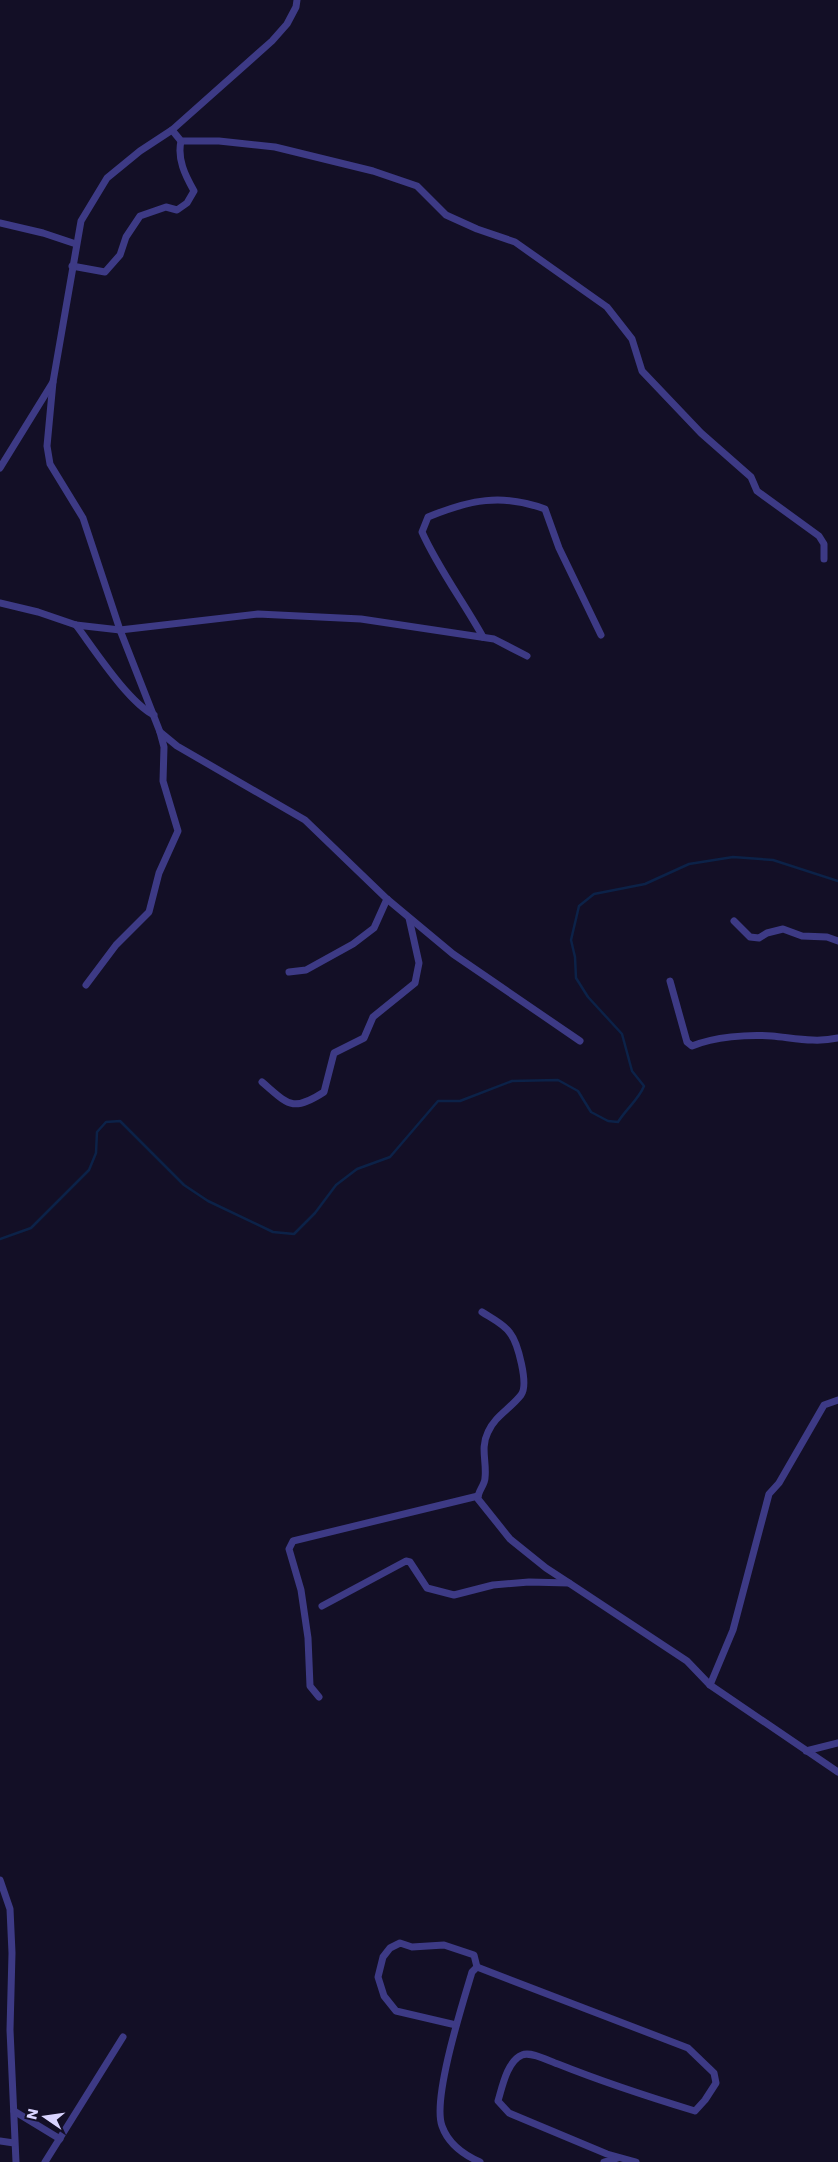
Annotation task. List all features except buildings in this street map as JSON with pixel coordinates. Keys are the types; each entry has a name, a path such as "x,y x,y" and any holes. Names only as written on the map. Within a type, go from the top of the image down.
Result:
{"street":[{"path":"86,985 116,945 149,912 159,873 178,831 163,781 164,747 160,732 120,630 83,518 50,464 47,446 53,382 81,220 106,178 140,151 172,130 272,41 287,24 296,7 297,0"},
{"path":"172,130 181,141"},
{"path":"72,266 105,272 120,255 126,237 140,216 166,207 177,210 187,203 194,191 184,174 179,150 181,141"},
{"path":"181,141 220,141 275,147 373,171 417,186 446,215 477,229 515,242 607,307 632,339 642,371 701,433 751,477 757,491 819,536 824,544 824,559"},
{"path":"0,223 43,233 76,244"},
{"path":"0,468 53,382"},
{"path":"483,636 430,550 422,532 428,517 460,504 490,501 522,501 544,509 559,548 601,635"},
{"path":"0,603 38,612 76,625 120,630 258,614 361,619 483,636 494,639 527,656"},
{"path":"76,625 130,694 145,711 154,716"},
{"path":"160,732 177,746 305,820 387,899 453,954 580,1041"},
{"path":"289,972 306,970 353,944 374,928 387,899"},
{"path":"262,1082 286,1103 302,1104 324,1092 334,1053 364,1038 373,1017 415,983 419,963 409,917"},
{"path":"734,921 750,937 759,938 767,933 783,929 802,936 827,937 838,941"},
{"path":"670,981 687,1042 692,1046 704,1041 770,1036 803,1040 838,1038"},
{"path":"478,1496 485,1480 483,1447 487,1433 498,1417 522,1394 524,1386 517,1348 510,1333 482,1312"},
{"path":"710,1685 733,1630 769,1494 779,1483 824,1405 838,1400"},
{"path":"478,1496 510,1539 546,1568 687,1661 710,1685 838,1772"},
{"path":"319,1697 310,1686 308,1638 301,1590 289,1549 293,1541 478,1496"},
{"path":"322,1606 406,1561 410,1562 427,1588 454,1595 493,1585 529,1582 569,1584"},
{"path":"806,1751 838,1743"},
{"path":"0,1880 10,1918 10,2030 16,2162"},
{"path":"456,2025 396,2011 384,1996 378,1977 384,1957 390,1948 400,1944 412,1947 444,1945 474,1955 477,1967"},
{"path":"477,1967 472,1972 456,2025 441,2097 442,2125 457,2149 480,2162"},
{"path":"477,1967 688,2048 714,2073 716,2083 695,2111 607,2084 542,2058 525,2054 519,2056 503,2084 498,2102 509,2114 606,2154 636,2162"},
{"path":"45,2162 123,2037"},
{"path":"14,2112 60,2139"},
{"path":"0,2141 14,2144"},
{"path":"604,2162 620,2157"}],"waterway":[{"path":"0,1239 31,1228 89,1170 96,1153 97,1132 106,1122 120,1121 184,1185 208,1201 273,1232 294,1234 315,1213 336,1185 357,1169 390,1157 438,1101 460,1101 512,1081 558,1080 578,1091 591,1112 608,1121 618,1122 644,1086 632,1071 622,1034 588,997 576,978 575,957 571,940 579,906 594,894 645,884 689,864 733,857 773,860 838,881"}]}
